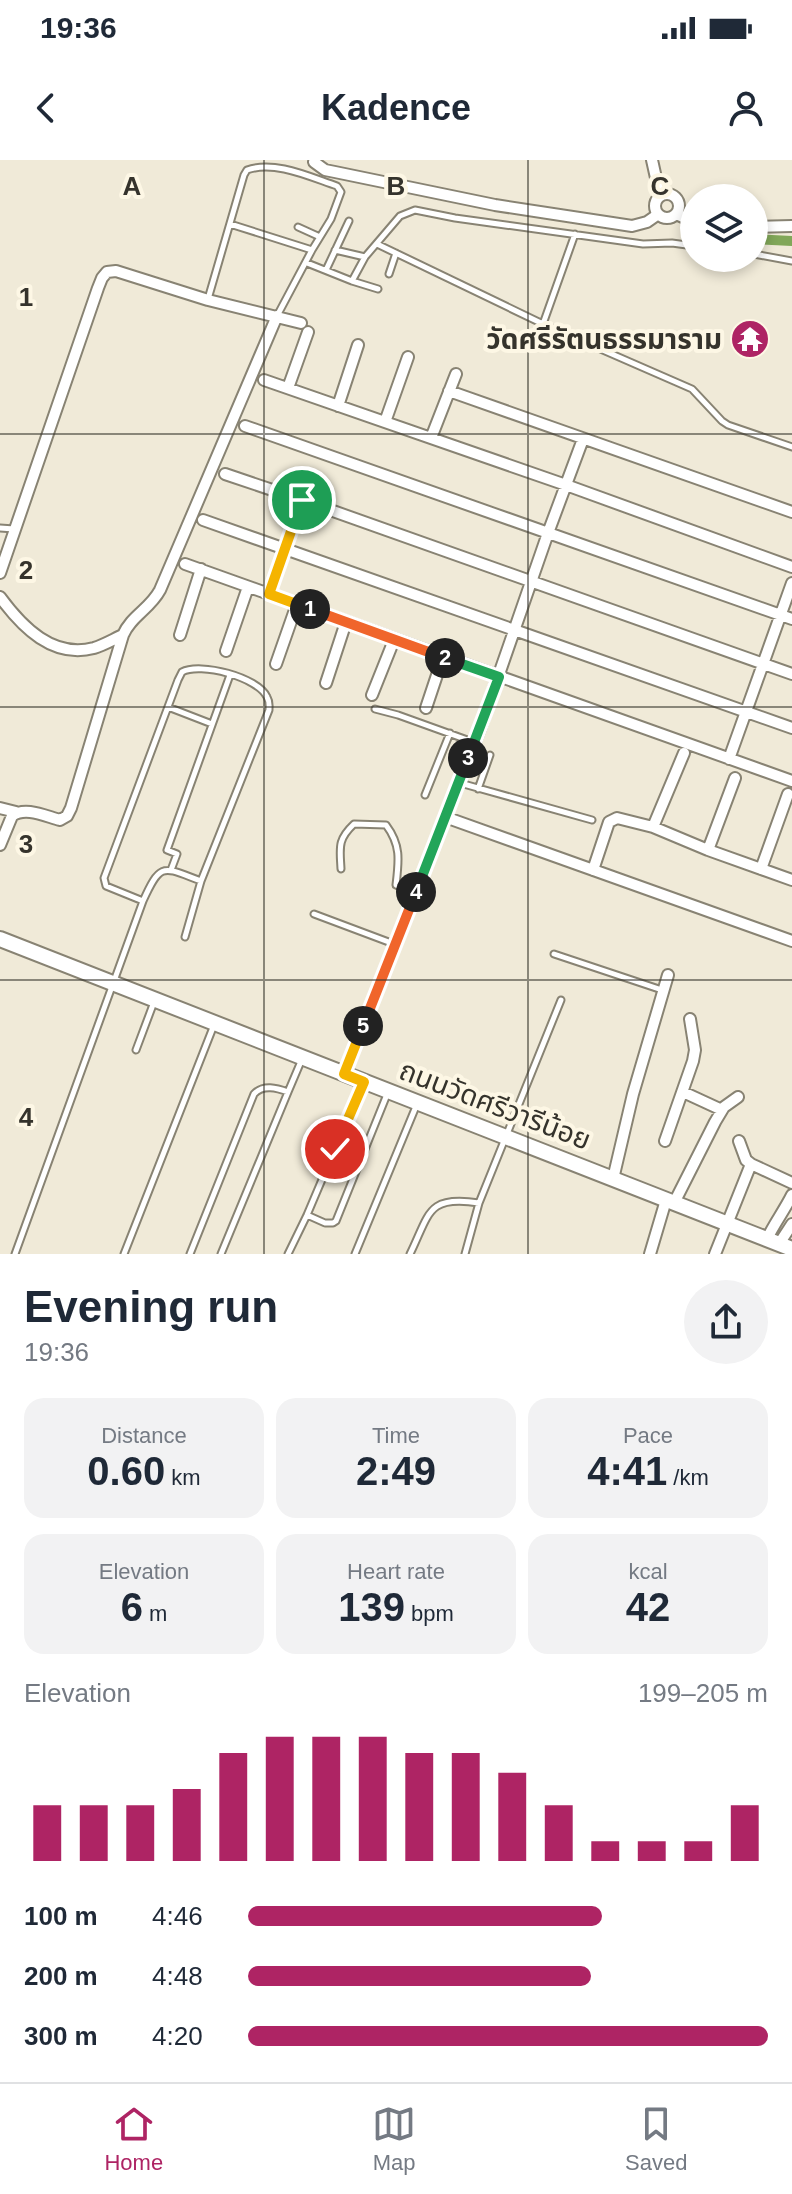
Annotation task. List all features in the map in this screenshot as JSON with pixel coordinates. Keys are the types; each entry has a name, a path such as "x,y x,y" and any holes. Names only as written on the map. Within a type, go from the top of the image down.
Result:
{"main road":[{"name":"ถนนวัดศรีวารีน้อย","path":"0,939 779,1244"}],"street":[{"path":"652,160 660,196"},
{"path":"314,162 325,170 495,205 632,226 657,215"},
{"path":"668,194 676,198 679,206 673,217 665,219 657,215 654,207 660,196 668,194"},
{"path":"676,214 680,216"},
{"path":"768,227 792,226"},
{"path":"0,573 102,278 107,272 116,271 208,300 277,316 304,327 288,388"},
{"path":"0,808 60,820 67,816 123,635 127,626 154,601 160,590 277,316"},
{"path":"338,406 358,345"},
{"path":"385,422 408,357"},
{"path":"431,438 456,374"},
{"path":"264,380 792,567"},
{"path":"449,391 792,512"},
{"path":"245,426 792,619"},
{"path":"344,1074 499,677 583,439"},
{"path":"225,474 792,674"},
{"path":"269,594 302,500"},
{"path":"203,520 792,728"},
{"path":"185,564 792,781"},
{"path":"180,635 201,569"},
{"path":"729,759 792,583"},
{"path":"226,651 248,587"},
{"path":"0,597 23,624 52,646 62,649 93,648 123,635"},
{"path":"276,664 297,604"},
{"path":"326,683 346,622"},
{"path":"372,695 394,640"},
{"path":"426,708 443,657"},
{"path":"653,827 684,753"},
{"path":"708,850 735,778"},
{"path":"761,869 788,794"},
{"path":"0,845 16,812"},
{"path":"445,817 792,941"},
{"path":"593,870 609,822 617,818 653,827 792,880"},
{"path":"613,1179 633,1094 668,975"},
{"path":"665,1141 695,1050 690,1019"},
{"path":"683,1092 722,1110"},
{"path":"650,1254 670,1202 722,1110 738,1097"},
{"path":"739,1141 746,1160 751,1164 792,1183"},
{"path":"715,1254 751,1164"},
{"path":"779,1244 792,1195"},
{"path":"779,1244 792,1224"}],"lane":[{"path":"208,300 247,170 254,167 284,169 337,186 340,197 277,316"},
{"path":"352,281 365,257 400,216 415,210 643,244 680,244"},
{"path":"326,270 349,221"},
{"path":"230,224 312,250"},
{"path":"298,227 320,237"},
{"path":"543,324 575,234"},
{"path":"377,244 543,324 692,389 728,425 792,447"},
{"path":"335,250 365,257"},
{"path":"389,274 396,253"},
{"path":"768,257 792,261"},
{"path":"307,263 378,289"},
{"path":"0,528 15,529"},
{"path":"143,901 106,886 104,878 178,680 188,668 217,670 251,683 268,698 269,710 201,881 185,937"},
{"path":"171,870 177,854 167,850 230,675"},
{"path":"168,707 212,724"},
{"path":"375,709 474,742"},
{"path":"425,795 450,733"},
{"path":"478,789 490,755"},
{"path":"459,783 592,820"},
{"path":"341,869 340,845 344,833 354,824 386,825 397,839 396,885 415,894"},
{"path":"15,1254 143,901 156,875 165,870 201,881"},
{"path":"314,914 395,945"},
{"path":"554,954 663,990"},
{"path":"136,1050 155,1000"},
{"path":"465,1254 479,1203 561,1000"},
{"path":"124,1254 215,1024"},
{"path":"221,1254 302,1058"},
{"path":"288,1254 364,1082"},
{"path":"190,1254 254,1094 272,1088 288,1092"},
{"path":"307,1215 329,1224 336,1221 388,1092"},
{"path":"355,1254 417,1103"},
{"path":"410,1254 432,1208 453,1200 479,1203"}],"waterway":[{"path":"768,240 792,241"}],"place":[{"name":"วัดศรีรัตนธรรมาราม","path":"750,339"}],"route":[{"path":"302,500 269,594 499,677 344,1074 364,1082 335,1149"}]}
